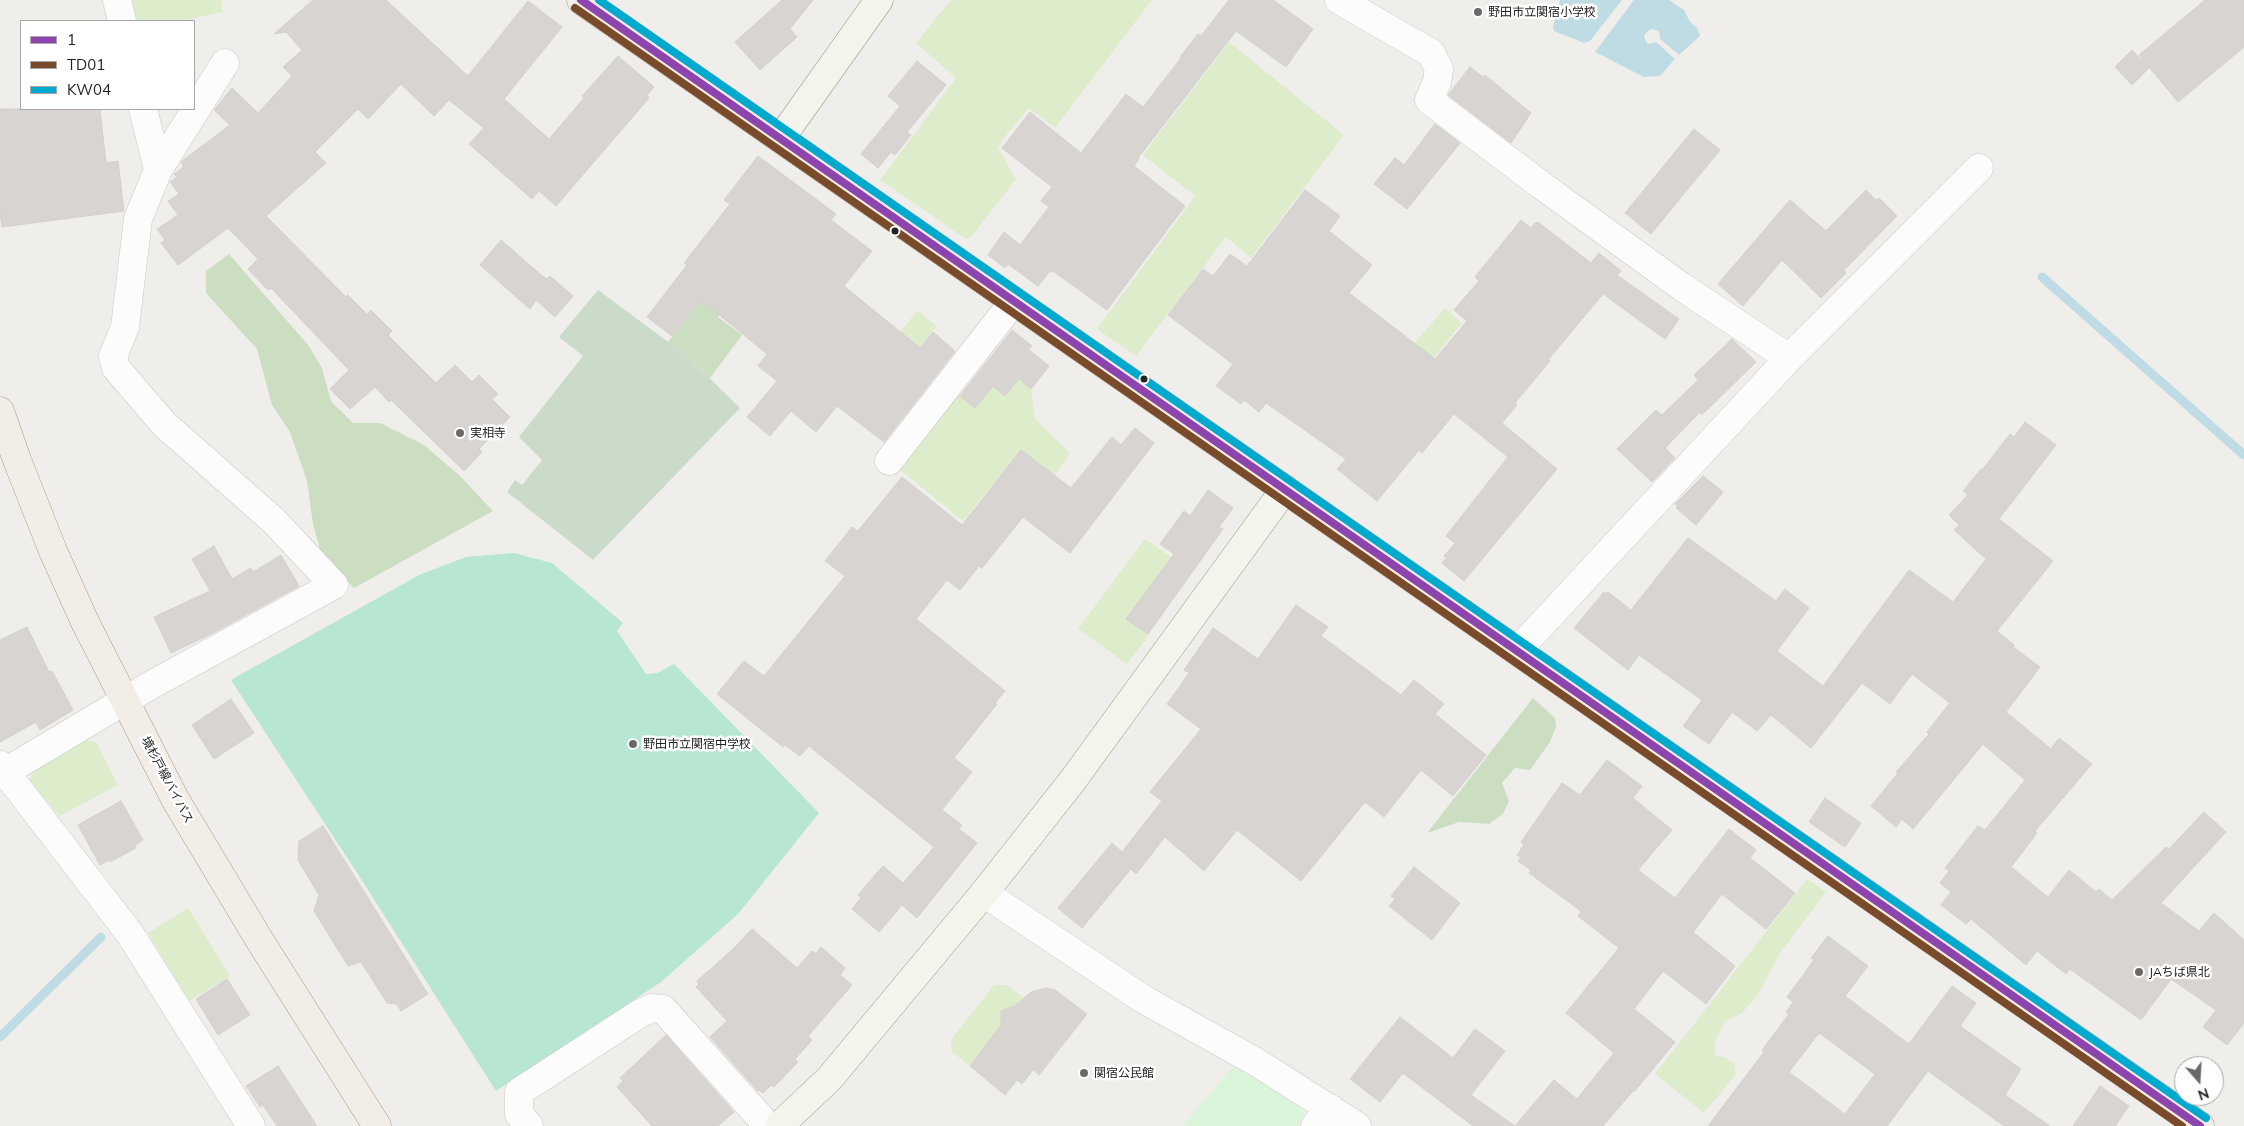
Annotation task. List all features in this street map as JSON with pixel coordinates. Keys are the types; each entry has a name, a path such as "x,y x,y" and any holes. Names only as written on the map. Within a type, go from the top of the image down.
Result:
{"main road":[{"path":"581,0 2200,1126"},
{"name":"境杉戸線バイパス","path":"0,411 53,551 85,622 175,799 260,941 378,1126"}],"street":[{"path":"117,0 122,20"},
{"path":"780,138 879,0"},
{"path":"1339,0 1431,53 1439,69 1437,82 1429,100 1541,185 1690,292 1789,358"},
{"path":"225,63 158,170 138,219 125,327 113,356 116,368 164,424 274,522 334,585 3,768 130,934 250,1126"},
{"path":"143,110 158,170"},
{"path":"1518,650 1789,358 1978,168"},
{"path":"889,461 1014,301"},
{"path":"779,1126 829,1079 984,893 1073,780 1285,488"},
{"path":"984,893 1143,999 1256,1062 1322,1117 1357,1126"},
{"path":"529,1126 519,1114 519,1092 639,1014 652,1008 664,1010 768,1126"}],"green space":[{"path":"131,0 221,0 223,12 185,20 136,20"},
{"path":"951,0 1152,0 1055,128 1029,108 1003,139 998,148 1016,179 973,235 966,239 880,180 956,78 916,43"},
{"path":"1229,42 1344,135 1251,258 1226,237 1136,356 1097,329 1195,196 1143,155"},
{"path":"229,254 309,346 322,368 331,401 353,423 380,423 424,445 459,475 493,511 354,588 321,553 313,524 307,481 290,432 272,405 257,349 206,293 206,271"},
{"path":"714,283 724,305 718,317 742,335 710,378 687,356 668,342"},
{"path":"598,290 687,356 740,408 593,560 507,492 515,480 522,485 542,460 519,437 583,356 559,337"},
{"path":"1445,308 1462,323 1434,357 1440,363 1360,405"},
{"path":"917,311 937,326 892,383 872,368"},
{"path":"1019,379 1031,389 1035,419 1070,453 1055,476 1021,450 963,521 899,469 958,394 975,408 993,386 1005,396"},
{"path":"1145,539 1171,557 1127,619 1149,635 1127,664 1078,629"},
{"path":"514,553 552,563 623,623 617,631 646,674 657,673 674,664 819,813 738,914 661,982 496,1091 231,680 419,575 466,557"},
{"path":"1533,698 1555,718 1556,727 1550,742 1530,770 1515,768 1502,783 1509,801 1503,814 1489,824 1459,822 1427,833"},
{"path":"83,739 96,742 118,785 60,816 30,781 33,767"},
{"path":"1807,879 1826,892 1780,953 1757,996 1741,1014 1725,1021 1714,1043 1715,1056 1725,1057 1734,1064 1736,1074 1704,1113 1655,1074"},
{"path":"188,908 230,976 189,1001 148,933"},
{"path":"994,985 1007,985 1023,997 970,1066 952,1052 951,1040"},
{"path":"1234,1065 1301,1104 1304,1117 1297,1126 1183,1126"}],"water":[{"path":"1560,0 1622,0 1590,41 1584,43 1554,31 1553,27"},
{"path":"1634,0 1669,0 1684,10 1690,22 1697,28 1700,36 1679,55 1660,39 1659,31 1651,29 1646,33 1644,36 1648,44 1656,42 1675,59 1660,76 1644,77 1595,52"}],"building":[{"path":"313,0 386,0 468,76 528,1 562,27 504,99 549,139 584,98 582,96 618,56 654,87 647,95 649,98 556,206 539,191 532,199 469,144 484,128 449,100 434,116 401,84 368,119 358,109 315,152 326,163 266,216 346,297 348,295 367,314 371,310 392,331 388,335 436,383 455,365 472,382 479,375 498,394 492,399 510,417 479,449 482,452 464,471 391,400 389,402 375,387 350,409 330,389 349,370 271,288 268,290 248,269 258,259 228,228 178,265 161,243 165,240 157,229 178,215 168,201 179,194 170,182 177,177 174,174 184,167 181,163 182,161 230,125 214,110 232,88 258,113 292,76 283,67 302,50 286,32 274,34"},
{"path":"782,0 813,0 790,29 797,37 760,70 735,42"},
{"path":"1229,0 1273,0 1313,29 1286,67 1236,31 1138,158 1134,166 1185,206 1107,310 1053,271 1050,271 1038,286 1008,264 1005,268 988,255 1004,232 1020,245 1049,207 1041,201 1052,187 1002,148 1030,112 1081,153 1126,94 1143,107 1198,34 1201,36"},
{"path":"2205,0 2244,0 2244,47 2178,102 2139,55"},
{"path":"2132,50 2149,68 2132,85 2115,67"},
{"path":"917,61 946,85 907,132 911,135 895,155 891,152 878,168 861,154 900,106 888,96"},
{"path":"1470,67 1483,77 1485,75 1531,113 1511,143 1448,95"},
{"path":"0,109 100,110 106,163 118,161 124,211 2,227 0,211"},
{"path":"1435,124 1460,143 1407,209 1374,184 1395,158 1404,165"},
{"path":"1694,129 1720,150 1651,234 1625,213"},
{"path":"758,156 836,214 831,220 872,251 844,286 920,348 933,332 955,351 884,442 837,406 816,432 791,411 770,436 747,417 777,381 758,366 767,354 701,300 672,336 647,317 687,265 684,263 730,204 724,200"},
{"path":"1305,190 1340,216 1329,231 1372,265 1349,293 1435,359 1467,321 1454,310 1479,281 1475,277 1521,220 1531,228 1536,222 1539,223 1591,263 1599,253 1621,271 1617,275 1679,319 1665,339 1603,294 1548,360 1550,361 1515,403 1517,405 1502,423 1557,469 1464,581 1442,563 1447,557 1444,556 1455,543 1446,536 1508,457 1454,414 1422,453 1419,450 1377,501 1337,469 1346,459 1266,403 1259,412 1244,400 1241,404 1216,386 1233,364 1168,315 1203,269 1213,276 1230,254 1247,266"},
{"path":"1866,190 1876,200 1879,198 1897,216 1844,270 1846,273 1821,298 1782,260 1743,306 1718,284 1790,200 1826,231"},
{"path":"501,240 540,274 547,279 550,276 573,296 555,317 536,300 530,309 480,265"},
{"path":"1012,330 1032,346 1028,349 1049,366 1031,389 1019,379 1005,396 993,386 975,408 960,396"},
{"path":"1732,339 1756,362 1702,415 1700,412 1665,448 1675,458 1652,482 1617,449 1656,410 1662,415 1698,380 1694,375"},
{"path":"2025,422 2056,445 1999,519 2053,561 1997,631 2014,645 2013,647 2040,667 2006,712 2051,749 2059,738 2092,764 2035,831 2037,833 2011,867 2048,897 2069,870 2096,892 2099,889 2112,900 2166,847 2169,849 2204,812 2226,832 2161,903 2199,931 2214,913 2244,940 2244,1023 2227,1045 2203,1027 2216,1010 2171,979 2141,1020 2070,969 2066,974 2037,951 2026,965 1971,919 1966,924 1941,905 1951,892 1940,883 1949,871 1945,868 1978,826 1985,830 2025,780 1983,744 1913,829 1902,819 1896,827 1871,806 1898,773 1896,772 1929,734 1927,732 1950,703 1912,674 1890,704 1862,683 1811,748 1771,715 1757,731 1732,712 1709,744 1683,726 1702,700 1639,655 1628,670 1574,628 1604,592 1606,594 1608,592 1631,610 1688,538 1776,601 1785,589 1809,608 1777,651 1823,686 1909,570 1953,602 1986,559 1954,530 1959,525 1949,515 1968,495 1963,491 2010,434 2014,437"},
{"path":"1135,428 1154,443 1070,553 1023,517 982,568 979,566 960,590 947,580 916,619 1005,691 995,703 997,704 954,758 972,772 942,810 962,825 959,829 977,843 917,918 902,905 879,932 852,909 861,898 858,895 883,866 903,883 934,847 809,746 800,756 785,745 783,747 717,694 744,661 764,676 845,576 825,561 852,527 858,531 902,477 962,525 1021,450 1071,488 1112,437 1121,445"},
{"path":"1703,476 1723,492 1696,525 1676,508 1678,506 1675,504"},
{"path":"1208,490 1233,508 1219,527 1223,529 1148,634 1126,619 1174,554 1160,544 1184,511 1190,516"},
{"path":"214,546 232,579 251,568 253,572 281,555 299,586 211,634 171,653 154,617 210,591 192,559"},
{"path":"1296,605 1328,627 1321,636 1401,695 1414,680 1444,704 1435,714 1486,755 1453,796 1421,770 1384,817 1365,802 1301,881 1237,830 1204,871 1165,837 1136,874 1131,869 1082,928 1058,908 1112,843 1122,852 1162,801 1150,792 1201,729 1167,704 1189,673 1184,670 1213,628 1258,659"},
{"path":"27,627 49,672 52,671 73,710 40,730 36,722 0,742 0,640"},
{"path":"231,699 254,733 214,759 192,725"},
{"path":"1607,760 1642,786 1633,798 1672,830 1638,870 1675,898 1729,829 1756,850 1750,858 1795,893 1766,929 1722,894 1693,932 1735,966 1706,1004 1663,971 1634,1009 1675,1042 1603,1126 1515,1126 1554,1080 1577,1099 1614,1053 1566,1013 1619,948 1578,916 1581,911 1529,873 1531,870 1518,861 1521,857 1517,855 1524,845 1521,842 1562,783 1580,795"},
{"path":"1825,798 1861,823 1845,847 1809,822"},
{"path":"121,801 143,840 134,846 136,848 110,862 109,860 100,865 78,825"},
{"path":"323,826 428,994 401,1011 397,1004 387,1003 361,962 348,966 314,911 319,895 298,860 299,841"},
{"path":"1414,867 1460,903 1432,940 1389,906 1395,899 1391,896"},
{"path":"752,929 797,968 812,951 816,954 821,947 845,968 840,975 852,985 808,1036 812,1040 795,1059 798,1062 774,1087 771,1085 763,1093 758,1091 710,1037 727,1021 696,987 699,984 697,981"},
{"path":"1828,936 1868,966 1845,996 1909,1044 1952,986 1976,1003 1960,1026 2021,1069 2005,1095 2050,1126 2004,1126 1928,1071 1887,1126 1708,1126 1764,1052 1762,1050 1789,1014 1786,1012 1793,1002 1787,997 1814,960 1811,958","holes":["1819,1033 1875,1074 1845,1114 1789,1072"]},
{"path":"227,979 250,1015 218,1035 196,999"},
{"path":"1046,988 1055,990 1087,1014 1039,1075 1033,1070 1022,1084 1017,1080 1005,1095 970,1066 1001,1025 1001,1011 1015,1006 1031,992"},
{"path":"1400,1017 1453,1058 1475,1029 1505,1051 1471,1095 1515,1126 1473,1126 1403,1073 1380,1102 1350,1079"},
{"path":"666,1035 734,1112 718,1126 652,1126 617,1087 623,1081 620,1078"},
{"path":"278,1066 317,1126 277,1126 263,1105 260,1107 246,1086"},
{"path":"2100,1086 2129,1106 2115,1126 2073,1126"}],"waterway":[{"path":"2042,277 2244,455"},
{"path":"0,1037 101,937"}],"transit line":[{"name":"1","path":"581,0 2200,1126"},
{"name":"KW04","path":"599,0 2206,1118"},
{"name":"TD01","path":"575,8 2182,1126"}],"place":[{"name":"野田市立関宿小学校","path":"1478,12"},
{"name":"実相寺","path":"460,433"},
{"name":"野田市立関宿中学校","path":"633,744"},
{"name":"JAちば県北","path":"2139,972"},
{"name":"関宿公民館","path":"1084,1073"}]}
